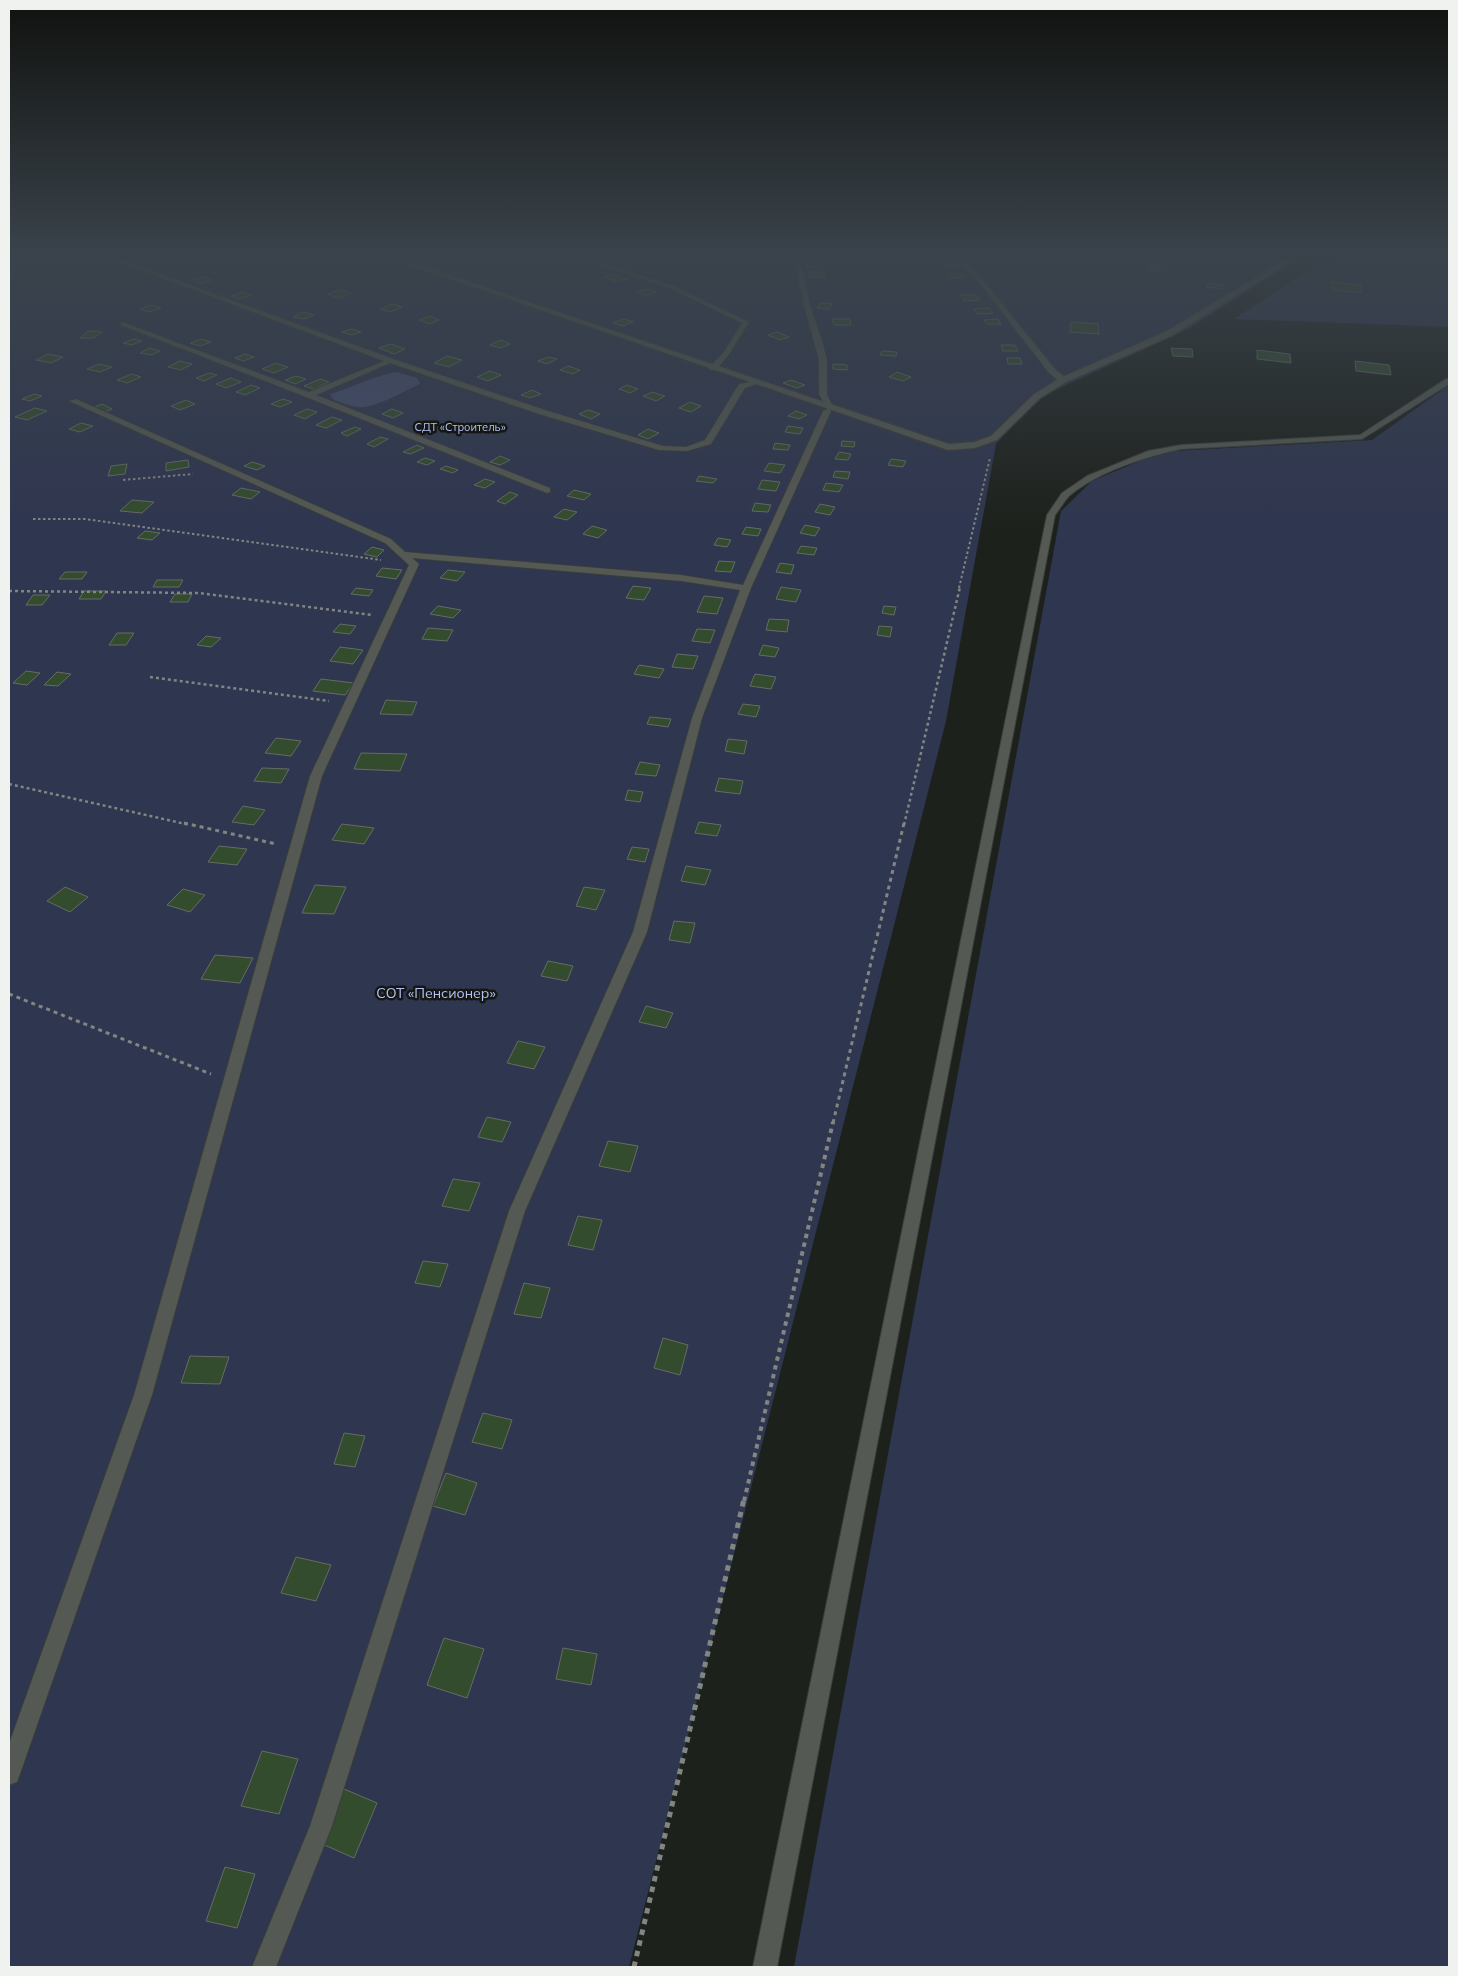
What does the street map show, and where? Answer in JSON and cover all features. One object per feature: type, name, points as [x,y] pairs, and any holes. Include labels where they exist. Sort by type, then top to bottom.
[{"type":"street","points":[[641,343],[828,409],[948,447],[975,445],[994,438],[1037,396],[1063,380],[1147,343]]},
{"type":"lane","points":[[174,343],[547,490]]},
{"type":"lane","points":[[342,343],[542,412],[662,448],[687,449],[708,442],[742,386],[756,383]]},
{"type":"lane","points":[[713,368],[733,343]]},
{"type":"lane","points":[[264,1967],[321,1826],[517,1211],[640,932],[697,718],[746,588],[828,409],[823,394],[823,360],[819,343]]},
{"type":"lane","points":[[1030,343],[1052,371],[1063,380]]},
{"type":"lane","points":[[309,395],[390,361]]},
{"type":"lane","points":[[765,1967],[1051,515],[1065,495],[1090,478],[1151,453],[1181,447],[1362,437],[1449,381]]},
{"type":"lane","points":[[9,1774],[142,1395],[316,776],[414,564],[388,541],[73,401]]},
{"type":"lane","points":[[402,554],[681,578],[746,588]]},
{"type":"path","points":[[634,1967],[994,438]]},
{"type":"path","points":[[123,480],[229,470]]},
{"type":"path","points":[[33,519],[85,519],[414,564]]},
{"type":"path","points":[[9,591],[200,593],[390,617]]},
{"type":"path","points":[[150,677],[350,703]]},
{"type":"path","points":[[9,784],[296,849]]},
{"type":"path","points":[[9,994],[230,1082]]},
{"type":"green space","name":"СОТ «Пенсионер»","points":[[9,343],[1157,343],[1038,398],[996,444],[946,721],[629,1967],[9,1967]]},
{"type":"green space","points":[[1449,385],[1449,1967],[794,1967],[1061,511],[1092,481],[1142,460],[1175,451],[1372,440]]},
{"type":"shaded area","points":[[397,372],[417,378],[420,384],[381,402],[364,407],[357,407],[334,400],[330,394],[371,379]]},
{"type":"building","points":[[191,343],[208,343],[200,346]]},
{"type":"building","points":[[494,343],[510,344],[500,348],[490,345]]},
{"type":"building","points":[[391,344],[405,349],[394,354],[379,348]]},
{"type":"building","points":[[1001,345],[1015,345],[1018,351],[1003,351]]},
{"type":"building","points":[[149,348],[160,351],[151,355],[140,353]]},
{"type":"building","points":[[1171,348],[1192,349],[1193,357],[1173,356]]},
{"type":"building","points":[[1257,350],[1290,354],[1291,363],[1257,359]]},
{"type":"building","points":[[882,351],[897,352],[896,356],[880,355]]},
{"type":"building","points":[[48,354],[63,357],[51,363],[36,360]]},
{"type":"building","points":[[245,354],[254,357],[244,361],[235,358]]},
{"type":"building","points":[[447,356],[462,360],[449,367],[434,363]]},
{"type":"building","points":[[549,357],[557,359],[547,364],[538,361]]},
{"type":"building","points":[[1007,358],[1020,358],[1022,364],[1008,364]]},
{"type":"building","points":[[180,361],[192,364],[181,370],[168,367]]},
{"type":"building","points":[[1355,361],[1389,365],[1391,375],[1356,371]]},
{"type":"building","points":[[276,363],[288,367],[274,373],[262,369]]},
{"type":"building","points":[[99,364],[112,367],[100,372],[87,369]]},
{"type":"building","points":[[833,364],[847,365],[847,370],[833,369]]},
{"type":"building","points":[[568,366],[580,370],[573,374],[560,370]]},
{"type":"building","points":[[490,371],[501,375],[488,381],[477,377]]},
{"type":"building","points":[[897,372],[911,377],[903,381],[889,377]]},
{"type":"building","points":[[209,373],[217,375],[204,381],[196,378]]},
{"type":"building","points":[[132,374],[141,377],[127,383],[117,380]]},
{"type":"building","points":[[296,376],[306,379],[295,384],[285,380]]},
{"type":"building","points":[[231,378],[241,382],[226,388],[216,384]]},
{"type":"building","points":[[320,379],[329,382],[314,389],[304,386]]},
{"type":"building","points":[[791,380],[805,385],[797,388],[783,383]]},
{"type":"building","points":[[251,385],[260,388],[245,395],[236,392]]},
{"type":"building","points":[[627,385],[638,389],[630,393],[619,389]]},
{"type":"building","points":[[532,390],[541,394],[530,398],[521,395]]},
{"type":"building","points":[[652,392],[665,396],[656,401],[643,396]]},
{"type":"building","points":[[34,394],[42,396],[30,401],[22,399]]},
{"type":"building","points":[[283,399],[292,402],[280,407],[271,404]]},
{"type":"building","points":[[186,400],[195,404],[180,410],[171,406]]},
{"type":"building","points":[[690,402],[701,406],[691,412],[679,408]]},
{"type":"building","points":[[102,404],[112,409],[103,413],[92,408]]},
{"type":"building","points":[[35,408],[47,411],[27,420],[15,417]]},
{"type":"building","points":[[307,409],[317,412],[305,419],[294,415]]},
{"type":"building","points":[[392,409],[403,413],[393,418],[382,414]]},
{"type":"building","points":[[588,410],[600,414],[591,419],[579,414]]},
{"type":"building","points":[[796,411],[807,415],[799,419],[788,416]]},
{"type":"building","points":[[332,417],[342,420],[326,428],[316,425]]},
{"type":"building","points":[[81,423],[93,426],[80,432],[69,429]]},
{"type":"building","points":[[788,426],[803,428],[800,434],[785,432]]},
{"type":"building","points":[[355,427],[361,429],[347,436],[341,433]]},
{"type":"building","points":[[648,429],[659,433],[648,439],[638,435]]},
{"type":"building","points":[[380,437],[388,439],[374,447],[367,444]]},
{"type":"building","points":[[842,441],[855,442],[854,447],[841,446]]},
{"type":"building","points":[[775,443],[790,445],[788,450],[773,449]]},
{"type":"building","points":[[417,445],[424,448],[410,454],[403,452]]},
{"type":"building","points":[[839,452],[851,454],[848,460],[835,459]]},
{"type":"building","points":[[500,456],[510,460],[500,465],[490,462]]},
{"type":"building","points":[[425,458],[435,461],[427,465],[417,462]]},
{"type":"building","points":[[891,459],[906,461],[903,467],[888,465]]},
{"type":"building","points":[[188,460],[189,467],[166,471],[166,463]]},
{"type":"building","points":[[252,462],[265,466],[257,470],[244,466]]},
{"type":"building","points":[[769,463],[785,465],[780,473],[764,471]]},
{"type":"building","points":[[127,464],[125,474],[108,476],[111,466]]},
{"type":"building","points":[[446,466],[458,470],[453,473],[440,469]]},
{"type":"building","points":[[835,471],[850,472],[848,479],[833,477]]},
{"type":"building","points":[[699,476],[717,479],[713,483],[696,481]]},
{"type":"building","points":[[485,479],[495,482],[485,488],[474,485]]},
{"type":"building","points":[[762,480],[780,482],[776,491],[758,489]]},
{"type":"building","points":[[826,483],[843,485],[839,492],[823,490]]},
{"type":"building","points":[[241,488],[260,492],[251,499],[232,495]]},
{"type":"building","points":[[574,490],[591,494],[584,500],[567,496]]},
{"type":"building","points":[[510,492],[518,495],[505,504],[497,501]]},
{"type":"building","points":[[132,500],[154,502],[142,513],[120,511]]},
{"type":"building","points":[[755,503],[771,505],[768,512],[752,511]]},
{"type":"building","points":[[820,504],[835,507],[830,515],[815,512]]},
{"type":"building","points":[[564,509],[577,512],[567,520],[554,517]]},
{"type":"building","points":[[805,525],[820,528],[815,536],[800,533]]},
{"type":"building","points":[[592,526],[607,530],[598,538],[583,534]]},
{"type":"building","points":[[746,527],[761,529],[758,536],[742,534]]},
{"type":"building","points":[[145,531],[160,533],[152,540],[137,538]]},
{"type":"building","points":[[718,538],[731,540],[727,547],[714,545]]},
{"type":"building","points":[[801,546],[817,548],[814,555],[797,553]]},
{"type":"building","points":[[372,547],[384,550],[377,557],[364,554]]},
{"type":"building","points":[[719,561],[735,562],[731,572],[715,571]]},
{"type":"building","points":[[780,563],[794,565],[791,574],[776,572]]},
{"type":"building","points":[[382,568],[402,570],[396,579],[376,576]]},
{"type":"building","points":[[448,570],[465,572],[457,581],[440,578]]},
{"type":"building","points":[[65,572],[87,572],[82,579],[59,579]]},
{"type":"building","points":[[157,580],[183,580],[179,587],[153,587]]},
{"type":"building","points":[[633,586],[651,588],[644,600],[626,598]]},
{"type":"building","points":[[781,587],[801,590],[796,602],[776,599]]},
{"type":"building","points":[[356,588],[373,590],[369,596],[351,594]]},
{"type":"building","points":[[84,591],[106,591],[101,599],[79,599]]},
{"type":"building","points":[[175,594],[192,594],[188,602],[170,602]]},
{"type":"building","points":[[33,595],[50,595],[42,605],[26,605]]},
{"type":"building","points":[[704,596],[723,598],[717,614],[697,612]]},
{"type":"building","points":[[438,606],[461,610],[453,618],[430,614]]},
{"type":"building","points":[[884,606],[896,607],[894,615],[882,613]]},
{"type":"building","points":[[769,619],[789,620],[787,632],[766,630]]},
{"type":"building","points":[[340,624],[356,626],[350,634],[333,632]]},
{"type":"building","points":[[879,626],[892,627],[890,637],[877,635]]},
{"type":"building","points":[[428,628],[453,630],[447,641],[422,639]]},
{"type":"building","points":[[697,629],[715,630],[710,643],[692,641]]},
{"type":"building","points":[[117,633],[134,633],[126,645],[109,645]]},
{"type":"building","points":[[206,636],[221,638],[211,647],[197,645]]},
{"type":"building","points":[[763,645],[779,648],[775,657],[759,655]]},
{"type":"building","points":[[340,647],[363,650],[353,664],[330,661]]},
{"type":"building","points":[[677,654],[698,656],[693,669],[672,667]]},
{"type":"building","points":[[639,665],[664,669],[659,678],[634,674]]},
{"type":"building","points":[[26,671],[40,673],[27,685],[13,683]]},
{"type":"building","points":[[57,672],[71,674],[58,686],[44,685]]},
{"type":"building","points":[[755,674],[776,677],[771,689],[750,686]]},
{"type":"building","points":[[321,679],[354,683],[345,695],[313,691]]},
{"type":"building","points":[[386,700],[417,702],[412,715],[380,714]]},
{"type":"building","points":[[743,704],[760,706],[756,717],[738,714]]},
{"type":"building","points":[[650,717],[671,719],[668,727],[647,724]]},
{"type":"building","points":[[276,738],[301,741],[291,756],[265,753]]},
{"type":"building","points":[[728,739],[747,741],[744,754],[725,751]]},
{"type":"building","points":[[361,753],[407,754],[400,771],[354,769]]},
{"type":"building","points":[[640,762],[660,765],[656,776],[635,774]]},
{"type":"building","points":[[262,768],[289,769],[281,783],[254,781]]},
{"type":"building","points":[[719,778],[743,781],[740,794],[715,791]]},
{"type":"building","points":[[628,790],[643,792],[640,802],[625,800]]},
{"type":"building","points":[[243,806],[265,810],[254,825],[232,822]]},
{"type":"building","points":[[699,822],[721,825],[717,836],[695,833]]},
{"type":"building","points":[[342,824],[374,828],[364,844],[332,840]]},
{"type":"building","points":[[219,846],[247,849],[237,865],[208,862]]},
{"type":"building","points":[[632,847],[649,849],[645,862],[627,859]]},
{"type":"building","points":[[686,866],[711,870],[705,885],[681,881]]},
{"type":"building","points":[[315,885],[346,887],[334,914],[302,913]]},
{"type":"building","points":[[65,887],[88,897],[70,912],[47,901]]},
{"type":"building","points":[[584,887],[605,890],[596,910],[576,906]]},
{"type":"building","points":[[183,889],[205,895],[190,912],[167,905]]},
{"type":"building","points":[[674,921],[695,923],[690,943],[669,940]]},
{"type":"building","points":[[215,955],[253,958],[240,983],[201,979]]},
{"type":"building","points":[[548,961],[573,966],[567,981],[541,976]]},
{"type":"building","points":[[646,1006],[673,1013],[666,1028],[639,1022]]},
{"type":"building","points":[[518,1041],[545,1047],[534,1069],[507,1063]]},
{"type":"building","points":[[487,1117],[511,1122],[502,1142],[478,1137]]},
{"type":"building","points":[[608,1141],[638,1146],[630,1172],[599,1166]]},
{"type":"building","points":[[453,1179],[480,1183],[469,1211],[442,1206]]},
{"type":"building","points":[[578,1216],[602,1220],[593,1250],[568,1245]]},
{"type":"building","points":[[423,1261],[448,1264],[440,1287],[415,1283]]},
{"type":"building","points":[[524,1283],[550,1288],[541,1318],[514,1314]]},
{"type":"building","points":[[663,1338],[688,1345],[680,1375],[654,1368]]},
{"type":"building","points":[[190,1356],[229,1357],[220,1384],[181,1383]]},
{"type":"building","points":[[483,1413],[512,1420],[502,1449],[472,1442]]},
{"type":"building","points":[[344,1433],[365,1436],[355,1467],[334,1464]]},
{"type":"building","points":[[446,1473],[477,1483],[465,1515],[433,1506]]},
{"type":"building","points":[[296,1557],[331,1565],[316,1601],[281,1593]]},
{"type":"building","points":[[444,1638],[484,1649],[467,1698],[427,1685]]},
{"type":"building","points":[[563,1648],[597,1654],[591,1685],[556,1679]]},
{"type":"building","points":[[262,1751],[298,1759],[279,1814],[241,1806]]},
{"type":"building","points":[[344,1789],[377,1803],[354,1858],[320,1843]]},
{"type":"building","points":[[225,1867],[255,1874],[237,1928],[206,1921]]},
{"type":"park label","name":"СДТ «Строитель»","points":[[460,427]]}]
